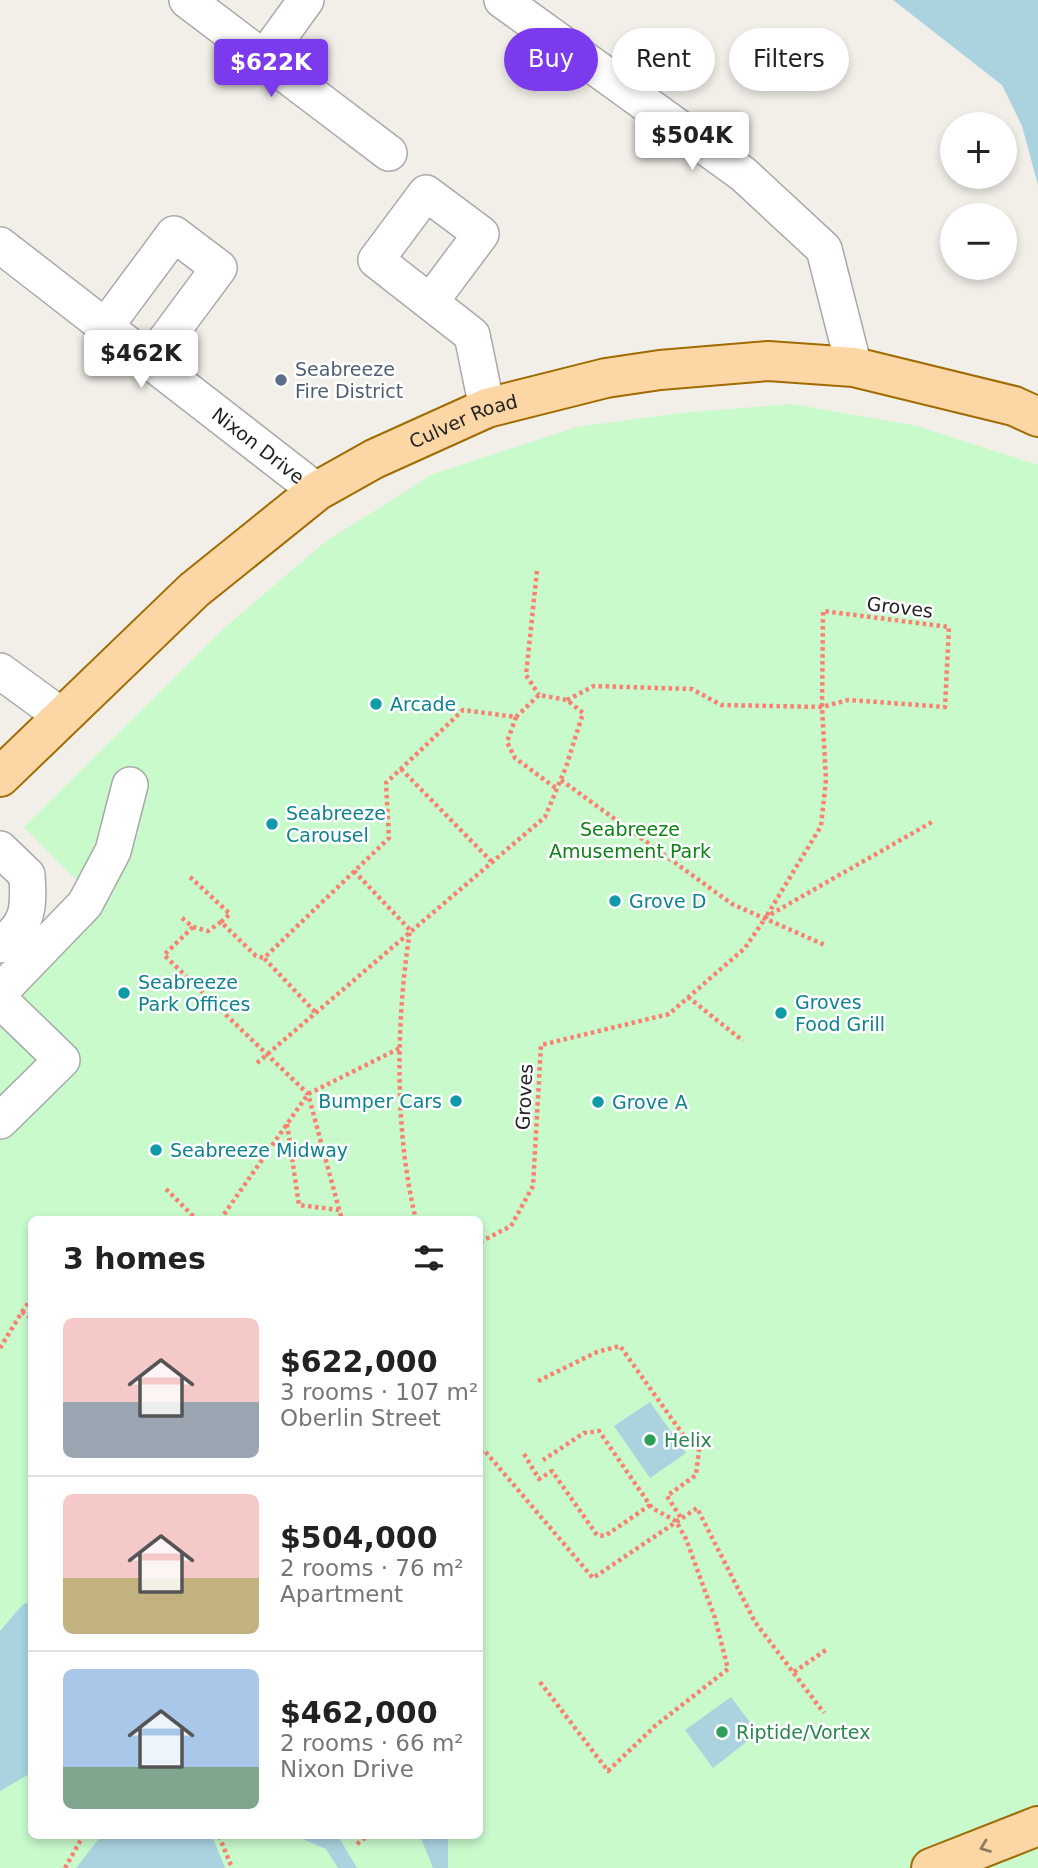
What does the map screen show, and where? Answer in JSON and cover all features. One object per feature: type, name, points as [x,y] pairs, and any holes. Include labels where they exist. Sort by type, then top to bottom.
[{"type":"main road","name":"Culver Road","points":[[0,777],[194,590],[317,491],[374,459],[487,408],[606,378],[660,370],[768,361],[854,367],[1014,406],[1038,417]]},
{"type":"main road","points":[[931,1868],[1038,1826]]},
{"type":"street","points":[[187,0],[389,153]]},
{"type":"street","points":[[264,58],[306,0]]},
{"type":"street","points":[[502,0],[743,174],[824,248],[854,367]]},
{"type":"street","points":[[105,327],[174,234],[219,268],[150,361]]},
{"type":"street","name":"Nixon Drive","points":[[0,245],[317,491]]},
{"type":"street","points":[[431,301],[472,335],[487,408]]},
{"type":"street","points":[[0,671],[62,717]]},
{"type":"street","points":[[0,992],[85,904],[113,850],[130,785]]},
{"type":"street","points":[[0,849],[27,875],[29,909],[12,937],[0,946]]},
{"type":"street","points":[[0,1000],[62,1060],[0,1121]]},
{"type":"path","points":[[257,1063],[545,817],[561,780],[583,713],[567,700],[539,695],[526,675],[537,571]]},
{"type":"path","name":"Groves","points":[[483,1240],[511,1226],[533,1186],[541,1045],[669,1014],[745,948],[821,826],[826,780],[822,707],[823,611],[949,627],[945,707],[848,700],[822,707],[721,705],[691,689],[594,686],[567,700]]},
{"type":"path","points":[[539,695],[516,717],[507,742],[516,758],[557,789]]},
{"type":"path","points":[[264,958],[389,838],[386,783],[463,710],[516,717]]},
{"type":"path","points":[[401,769],[491,861]]},
{"type":"path","points":[[561,780],[732,904],[827,946]]},
{"type":"path","name":"Groves","points":[[766,917],[932,822]]},
{"type":"path","points":[[354,871],[410,930]]},
{"type":"path","points":[[183,918],[192,927],[208,931],[229,914],[190,877]]},
{"type":"path","points":[[221,922],[256,956],[264,958],[315,1012]]},
{"type":"path","points":[[192,927],[164,955],[308,1094],[341,1216]]},
{"type":"path","points":[[410,930],[404,969],[400,1048],[405,1176],[415,1216]]},
{"type":"path","points":[[688,997],[743,1041]]},
{"type":"path","points":[[223,1216],[308,1094],[400,1048]]},
{"type":"path","points":[[287,1124],[299,1205],[339,1210]]},
{"type":"path","points":[[166,1189],[193,1216]]},
{"type":"path","points":[[0,1348],[28,1304]]},
{"type":"path","points":[[22,1312],[28,1316]]},
{"type":"path","points":[[538,1381],[597,1352],[620,1346],[690,1443],[697,1437],[700,1441],[695,1475],[667,1496],[679,1520],[715,1618],[728,1669],[655,1726],[608,1770],[540,1682]]},
{"type":"path","points":[[543,1460],[583,1433],[599,1431],[650,1505],[679,1520]]},
{"type":"path","points":[[483,1450],[593,1578],[697,1508],[755,1622],[824,1713]]},
{"type":"path","points":[[524,1454],[539,1479],[552,1471],[586,1524],[597,1535],[605,1536],[650,1505]]},
{"type":"path","points":[[794,1672],[826,1650]]},
{"type":"path","points":[[65,1868],[81,1839]]},
{"type":"path","points":[[220,1839],[232,1868]]},
{"type":"path","points":[[356,1844],[363,1839]]},
{"type":"green space","name":"Seabreeze Amusement Park","points":[[792,404],[917,426],[1038,465],[1038,1868],[0,1868],[0,1007],[100,904],[24,827],[222,630],[325,542],[433,474],[577,427],[680,413]]},
{"type":"water","points":[[893,0],[1038,0],[1038,185],[1017,112],[1002,85]]},
{"type":"water","name":"Helix","points":[[650,1402],[686,1453],[650,1478],[614,1426]]},
{"type":"water","points":[[28,1644],[28,1775],[0,1791],[0,1673]]},
{"type":"water","name":"Riptide/Vortex","points":[[731,1697],[758,1733],[713,1768],[685,1730]]},
{"type":"water","points":[[99,1839],[213,1839],[225,1868],[76,1868]]},
{"type":"water","points":[[302,1839],[340,1839],[357,1868],[338,1868],[326,1849]]},
{"type":"water","points":[[421,1839],[448,1839],[448,1868],[433,1868]]},
{"type":"waterway","points":[[0,1656],[28,1623]]},
{"type":"place","name":"Seabreeze Fire District","points":[[281,380]]},
{"type":"place","name":"Arcade","points":[[376,704]]},
{"type":"place","name":"Seabreeze Carousel","points":[[272,824]]},
{"type":"place","name":"Grove D","points":[[615,901]]},
{"type":"place","name":"Seabreeze Park Offices","points":[[124,993]]},
{"type":"place","name":"Groves Food Grill","points":[[781,1013]]},
{"type":"place","name":"Bumper Cars","points":[[456,1101]]},
{"type":"place","name":"Grove A","points":[[598,1102]]},
{"type":"place","name":"Seabreeze Midway","points":[[156,1150]]},
{"type":"place","name":"Helix","points":[[650,1440]]},
{"type":"place","name":"Riptide/Vortex","points":[[722,1732]]}]
